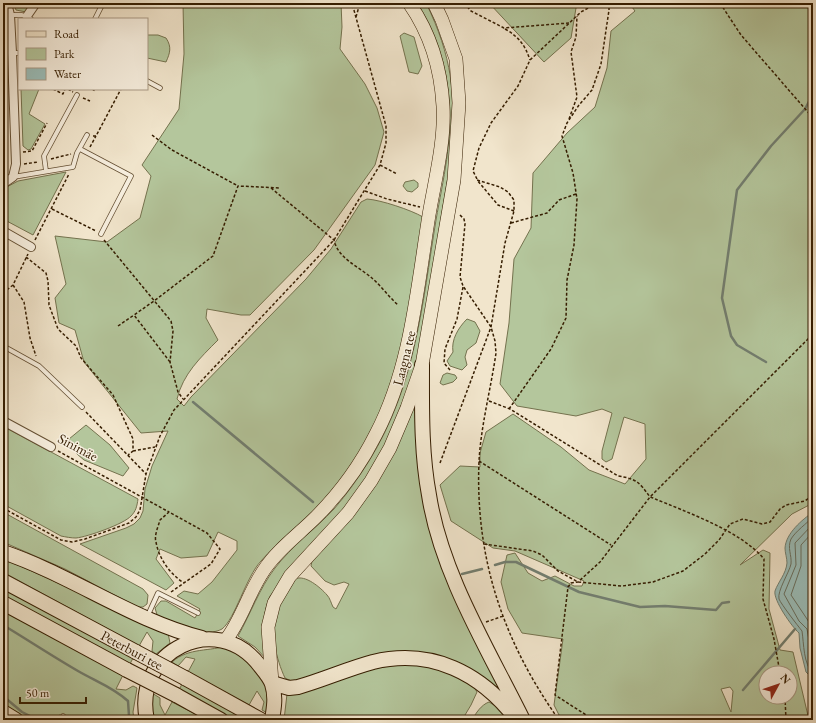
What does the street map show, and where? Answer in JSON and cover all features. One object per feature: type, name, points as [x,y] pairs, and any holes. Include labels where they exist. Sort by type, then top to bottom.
[{"type":"highway","points":[[422,365],[423,458],[429,496],[439,538],[454,581],[523,720]]},
{"type":"highway","points":[[5,552],[69,579],[146,618],[178,632],[207,639],[225,641],[240,648],[254,658],[272,683],[275,702],[272,720]]},
{"type":"highway","name":"Peterburi tee","points":[[3,581],[261,720]]},
{"type":"highway","name":"Peterburi tee","points":[[3,603],[221,720]]},
{"type":"highway","points":[[147,720],[144,707],[146,686],[156,667],[170,652],[191,642],[207,639]]},
{"type":"highway","points":[[272,683],[284,687],[298,687],[372,663],[393,658],[414,658],[461,670],[487,687],[517,720]]},
{"type":"highway","points":[[3,712],[16,720]]},
{"type":"main road","name":"Laagna tee","points":[[225,641],[234,630],[249,595],[264,569],[316,518],[353,474],[386,415],[402,366],[410,332],[442,140],[443,107],[440,74],[431,46],[422,25],[409,3]]},
{"type":"main road","name":"Laagna tee","points":[[272,683],[268,627],[274,603],[290,576],[348,513],[371,481],[390,448],[407,408],[422,365],[454,180],[459,103],[456,59],[442,20],[434,3]]},
{"type":"street","points":[[3,184],[14,177],[16,164],[16,53],[7,3]]},
{"type":"street","points":[[29,18],[36,3]]},
{"type":"street","points":[[3,231],[31,247]]},
{"type":"street","name":"Sinimäe","points":[[3,421],[51,448]]},
{"type":"lane","points":[[96,18],[103,3]]},
{"type":"lane","points":[[10,15],[29,18]]},
{"type":"lane","points":[[148,82],[160,88]]},
{"type":"lane","points":[[46,171],[44,156],[77,95]]},
{"type":"lane","points":[[14,177],[73,167],[87,135]]},
{"type":"lane","points":[[80,149],[131,176],[101,236]]},
{"type":"lane","points":[[3,346],[39,366],[82,407]]},
{"type":"lane","points":[[146,618],[158,593],[198,613]]},
{"type":"path","points":[[3,508],[61,540],[72,542],[85,539],[129,523],[136,517],[140,510],[141,496],[146,474],[168,419],[183,399],[334,240],[380,164],[386,143],[386,126],[352,3]]},
{"type":"path","points":[[356,17],[360,3]]},
{"type":"path","points":[[464,3],[471,11],[516,36],[525,47],[530,60]]},
{"type":"path","points":[[514,212],[498,205],[477,180],[473,171],[479,148],[491,123],[518,86],[530,60],[577,16],[597,3]]},
{"type":"path","points":[[567,123],[592,90],[601,64],[609,3]]},
{"type":"path","points":[[720,3],[741,34],[813,118]]},
{"type":"path","points":[[509,409],[551,349],[566,318],[567,280],[574,245],[576,194],[562,136],[577,97],[571,52],[576,37],[577,16]]},
{"type":"path","points":[[504,28],[569,23]]},
{"type":"path","points":[[55,90],[63,94],[65,90]]},
{"type":"path","points":[[87,152],[119,90]]},
{"type":"path","points":[[21,152],[32,151],[47,123]]},
{"type":"path","points":[[87,135],[96,136]]},
{"type":"path","points":[[152,135],[172,150],[238,186],[280,188]]},
{"type":"path","points":[[380,164],[397,174]]},
{"type":"path","points":[[3,293],[13,285],[73,167]]},
{"type":"path","points":[[440,463],[491,327],[505,243],[514,212],[514,200],[508,192],[500,187],[477,180]]},
{"type":"path","points":[[118,326],[154,301],[213,256],[238,186]]},
{"type":"path","points":[[271,188],[334,240],[335,246],[348,261],[373,280],[398,305]]},
{"type":"path","points":[[365,191],[386,199],[426,208]]},
{"type":"path","points":[[511,223],[547,213],[559,200],[576,194]]},
{"type":"path","points":[[52,209],[101,236],[171,321],[173,331],[170,362],[178,392],[183,399]]},
{"type":"path","points":[[450,370],[444,363],[445,349],[457,319],[463,286],[460,269],[465,224],[462,217],[454,213]]},
{"type":"path","points":[[26,257],[46,273],[48,281],[49,305],[58,328],[76,346],[81,358],[113,395],[134,439],[133,451]]},
{"type":"path","points":[[13,285],[24,302],[30,338],[39,366]]},
{"type":"path","points":[[463,286],[491,327],[496,353],[480,461],[481,515],[484,544],[491,579],[503,616],[526,670],[559,720]]},
{"type":"path","points":[[134,314],[170,362]]},
{"type":"path","points":[[578,582],[600,562],[650,498],[813,334]]},
{"type":"path","points":[[488,401],[509,409],[618,476],[632,478],[640,483],[650,498],[653,498],[725,531],[757,551],[764,559],[765,570],[762,586],[763,598],[774,639],[779,665]]},
{"type":"path","points":[[82,407],[146,474]]},
{"type":"path","points":[[128,455],[133,451],[156,447]]},
{"type":"path","name":"Sinimäe","points":[[51,448],[169,512]]},
{"type":"path","points":[[480,461],[612,545]]},
{"type":"path","points":[[594,720],[555,695],[568,587],[571,583],[578,582],[622,586],[659,580],[684,571],[720,540],[730,524],[743,519],[762,524],[770,522],[780,509],[786,505],[805,501],[813,495]]},
{"type":"path","points":[[165,596],[184,583],[211,564],[220,549],[207,533],[169,512],[160,520],[155,541],[163,561],[174,576],[184,583]]},
{"type":"path","points":[[484,544],[533,550],[542,555],[558,571],[578,582]]},
{"type":"path","points":[[485,622],[503,616]]},
{"type":"path","points":[[785,705],[786,720]]},
{"type":"green space","points":[[13,3],[31,3],[26,12],[16,10]]},
{"type":"green space","points":[[183,3],[341,3],[342,27],[340,49],[365,84],[377,108],[384,132],[375,165],[314,250],[250,315],[241,315],[207,309],[206,318],[218,340],[193,367],[183,382],[177,399],[184,406],[306,279],[331,249],[361,202],[367,199],[380,201],[404,208],[423,217],[411,295],[395,369],[383,404],[368,438],[348,471],[322,503],[275,546],[261,561],[250,577],[227,624],[222,629],[209,632],[195,631],[158,618],[155,608],[161,601],[166,601],[195,618],[200,609],[177,596],[184,591],[198,594],[212,582],[237,550],[237,541],[218,532],[207,556],[181,558],[160,549],[156,559],[174,583],[166,590],[80,544],[126,528],[134,524],[140,518],[143,511],[145,489],[152,466],[168,431],[141,433],[84,362],[75,330],[59,323],[55,298],[66,284],[55,236],[107,242],[140,218],[151,176],[142,165],[179,109],[184,54]]},
{"type":"green space","points":[[417,3],[426,3],[435,22],[447,58],[452,94],[453,132],[452,153],[413,379],[393,433],[358,495],[270,596],[264,621],[268,661],[255,647],[238,636],[269,576],[289,552],[334,509],[353,485],[369,461],[385,432],[397,403],[415,344],[447,159],[450,129],[448,85],[443,60],[430,25]]},
{"type":"green space","points":[[489,3],[582,3],[576,8],[571,38],[544,62]]},
{"type":"green space","points":[[629,3],[720,3],[724,6],[725,3],[813,3],[813,503],[792,514],[740,565],[763,550],[770,553],[769,609],[780,650],[793,652],[796,665],[758,665],[758,705],[798,705],[798,673],[809,720],[568,720],[559,715],[554,705],[563,639],[522,633],[508,609],[501,582],[507,555],[515,553],[528,573],[542,581],[555,576],[574,586],[582,586],[584,581],[515,551],[493,548],[451,521],[440,485],[460,466],[480,467],[480,453],[486,432],[513,414],[561,447],[589,470],[625,484],[646,459],[645,424],[624,417],[612,459],[606,462],[602,459],[602,451],[612,413],[602,409],[576,416],[517,406],[500,384],[509,323],[514,259],[531,228],[533,173],[567,133],[595,107],[607,68],[611,31],[635,11]],"holes":[[[730,687],[733,691],[731,712],[721,689]]]},
{"type":"green space","points":[[404,33],[414,37],[422,66],[418,74],[409,72],[400,36]]},
{"type":"green space","points":[[148,35],[158,35],[166,38],[170,50],[166,62],[148,58]]},
{"type":"green space","points":[[21,90],[39,90],[29,114],[45,124],[31,149],[28,150],[23,146]]},
{"type":"green space","points":[[66,172],[33,235],[3,219],[3,189],[18,181]]},
{"type":"green space","points":[[414,180],[418,183],[418,187],[412,192],[407,191],[403,186],[405,182]]},
{"type":"green space","points":[[467,319],[475,322],[480,331],[476,343],[467,350],[465,357],[467,365],[462,370],[450,366],[447,361],[453,352],[453,343],[456,334]]},
{"type":"green space","points":[[447,373],[455,375],[457,378],[453,382],[443,385],[440,383],[443,375]]},
{"type":"green space","points":[[417,397],[423,492],[508,700],[440,657],[301,681],[291,681],[285,678],[279,662],[275,645],[274,628],[280,603],[295,579],[303,578],[312,582],[321,589],[328,596],[333,607],[336,609],[349,584],[344,582],[334,585],[325,581],[311,566],[312,561],[396,449]]},
{"type":"green space","points":[[86,425],[110,445],[129,468],[123,476],[84,460],[77,454],[69,439]]},
{"type":"green space","points":[[3,426],[138,499],[134,512],[121,523],[105,530],[74,538],[61,536],[3,504]]},
{"type":"green space","points":[[3,512],[143,589],[148,595],[147,604],[143,607],[137,607],[65,569],[3,542]]},
{"type":"green space","points":[[3,558],[168,633],[170,643],[156,654],[152,651],[153,641],[147,632],[139,646],[3,572]]},
{"type":"green space","points":[[3,588],[133,658],[130,664],[3,596]]},
{"type":"green space","points":[[3,611],[123,675],[116,689],[126,690],[133,686],[137,688],[133,712],[134,720],[67,720],[67,717],[59,715],[58,720],[26,720],[3,705]]},
{"type":"green space","points":[[229,645],[257,665],[269,691],[269,714],[262,710],[264,702],[257,691],[249,705],[188,672],[195,659],[186,657],[178,666],[172,662],[185,654]]},
{"type":"green space","points":[[406,664],[424,666],[445,671],[464,679],[472,685],[477,692],[462,720],[305,720],[306,718],[298,716],[289,720],[284,720],[287,694],[376,668]]},
{"type":"green space","points":[[182,684],[243,717],[241,720],[235,720],[179,690]]},
{"type":"green space","points":[[152,693],[160,698],[160,705],[165,715],[172,702],[207,720],[153,720]]},
{"type":"green space","points":[[489,702],[497,707],[508,720],[472,720],[481,707]]},
{"type":"water","points":[[813,512],[813,711],[811,677],[806,672],[800,648],[799,633],[780,607],[775,591],[786,567],[787,561],[785,548],[788,537],[800,523]]},
{"type":"waterway","points":[[766,362],[737,345],[731,336],[722,298],[737,190],[771,146],[805,109],[813,94]]},
{"type":"waterway","points":[[193,402],[313,502]]},
{"type":"waterway","points":[[495,565],[505,562],[516,562],[579,592],[640,607],[665,606],[716,610],[722,603],[729,602]]},
{"type":"waterway","points":[[462,574],[482,569]]},
{"type":"waterway","points":[[3,625],[84,675],[122,696],[128,701],[129,716],[118,720]]},
{"type":"waterway","points":[[743,690],[795,629]]},
{"type":"waterway","points":[[3,696],[22,712],[38,720]]}]
